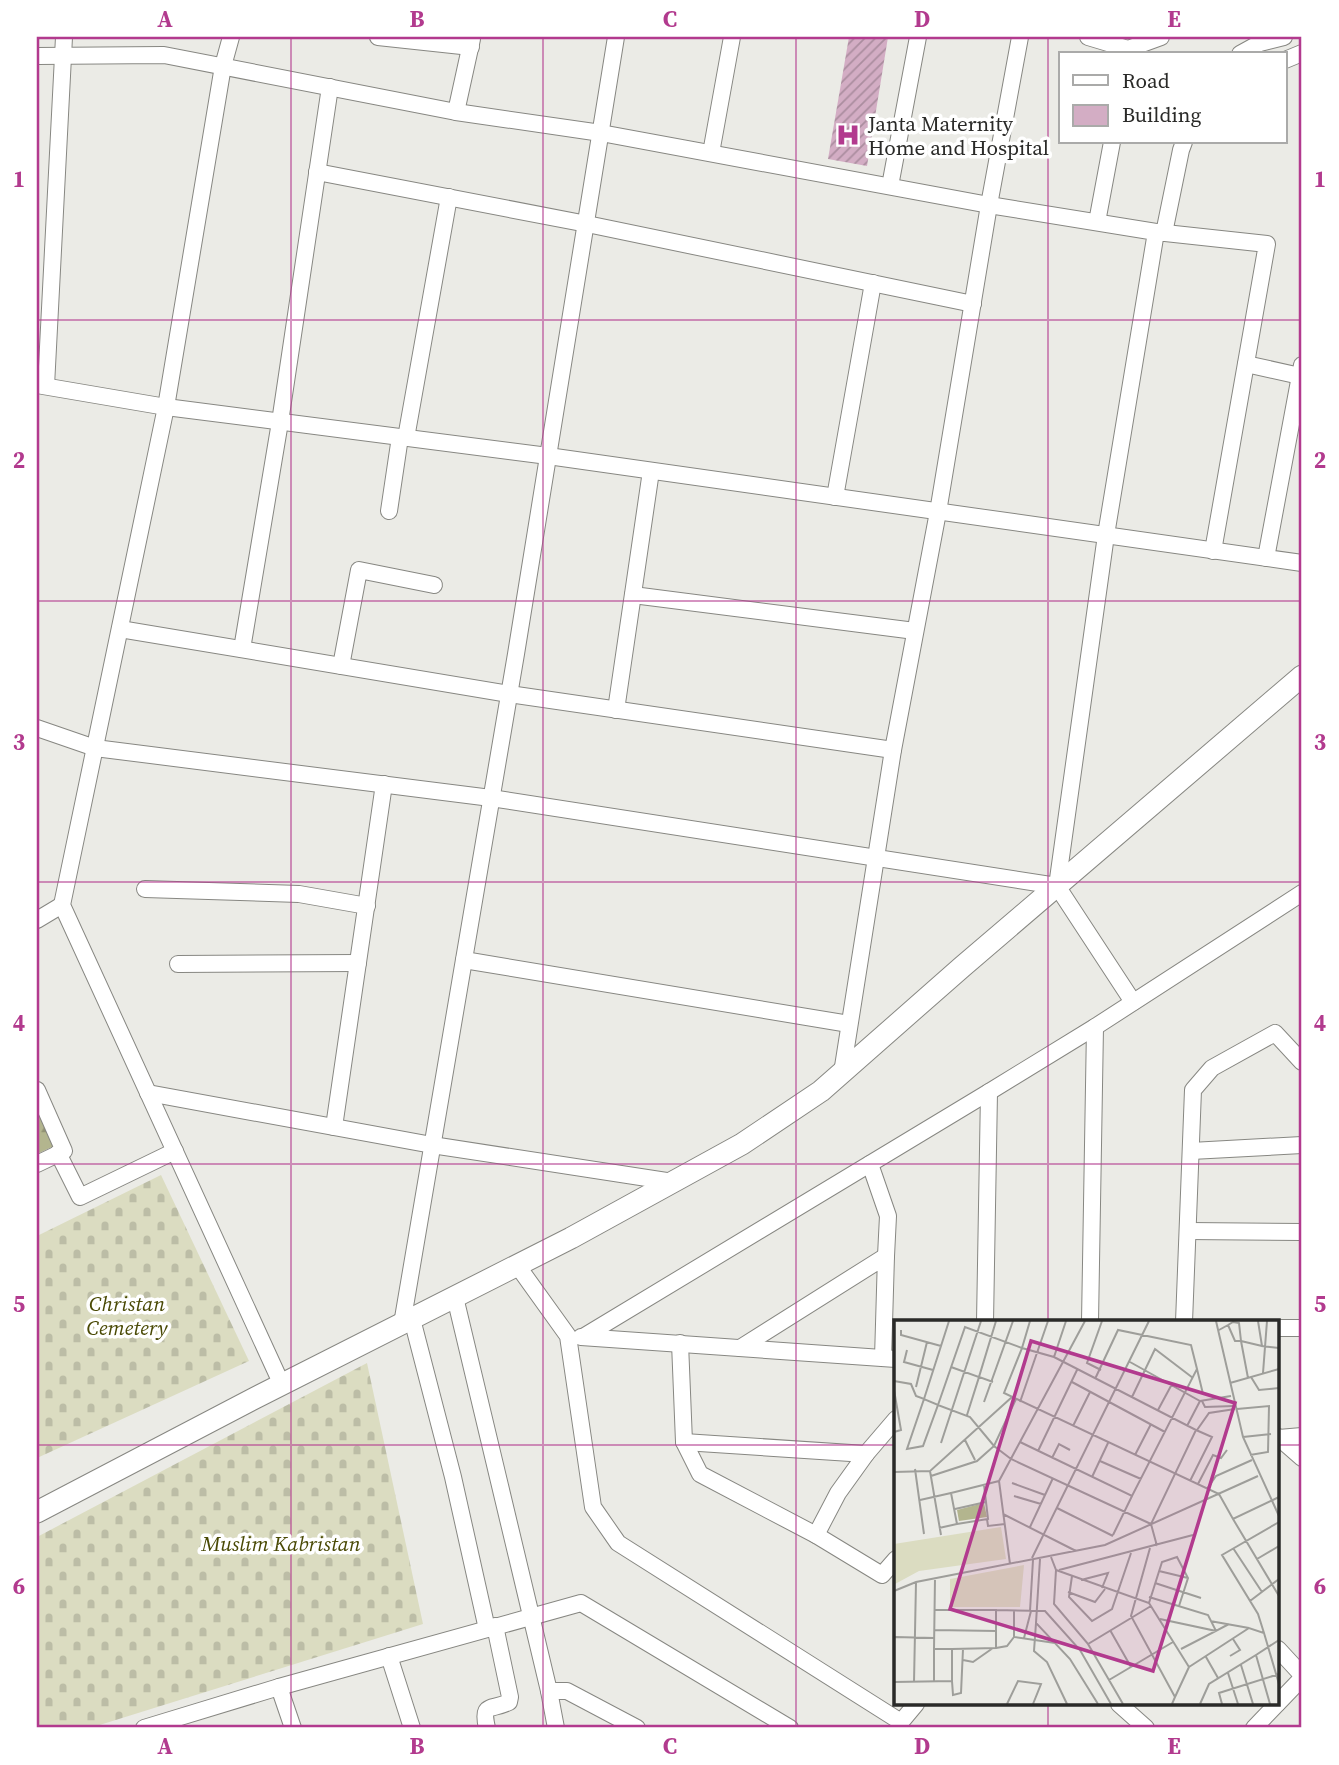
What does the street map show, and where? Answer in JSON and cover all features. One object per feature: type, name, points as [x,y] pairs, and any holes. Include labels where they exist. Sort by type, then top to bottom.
[{"type":"main road","points":[[37,1512],[571,1238],[742,1144],[821,1091],[1302,676]]},
{"type":"street","points":[[64,37],[41,385],[166,407],[548,456],[1302,563]]},
{"type":"street","points":[[164,55],[165,37]]},
{"type":"street","points":[[231,37],[223,66],[166,407],[62,905],[282,1385]]},
{"type":"street","points":[[379,37],[472,42],[456,112]]},
{"type":"street","points":[[487,1728],[485,1711],[489,1707],[509,1702],[510,1697],[453,1477],[407,1321],[432,1145],[617,37]]},
{"type":"street","points":[[711,153],[732,37]]},
{"type":"street","points":[[890,186],[918,37]]},
{"type":"street","points":[[842,1073],[893,750],[938,512],[1020,37]]},
{"type":"street","points":[[1088,37],[1136,51],[1161,37]]},
{"type":"street","points":[[1244,52],[1260,43],[1284,37]]},
{"type":"street","points":[[37,56],[164,55],[456,112],[601,133],[989,205],[1160,233],[1267,244],[1213,551]]},
{"type":"street","points":[[242,649],[280,422],[330,87]]},
{"type":"street","points":[[1097,222],[1112,144]]},
{"type":"street","points":[[1133,1002],[1057,886],[1106,536],[1160,233],[1183,144]]},
{"type":"street","points":[[317,172],[587,223],[973,304]]},
{"type":"street","points":[[389,511],[449,197]]},
{"type":"street","points":[[835,497],[873,283]]},
{"type":"street","points":[[1246,364],[1301,371],[1266,558]]},
{"type":"street","points":[[616,709],[651,471]]},
{"type":"street","points":[[341,666],[359,570],[434,585]]},
{"type":"street","points":[[633,594],[915,631]]},
{"type":"street","points":[[120,629],[509,694],[893,750]]},
{"type":"street","points":[[37,728],[95,748],[491,798],[1057,886]]},
{"type":"street","points":[[334,1127],[384,785]]},
{"type":"street","points":[[145,889],[299,894],[367,906]]},
{"type":"street","points":[[575,1336],[989,1092],[1302,893]]},
{"type":"street","points":[[37,920],[62,905]]},
{"type":"street","points":[[464,960],[849,1024]]},
{"type":"street","points":[[178,964],[358,963]]},
{"type":"street","points":[[1090,1320],[1095,1027]]},
{"type":"street","points":[[1184,1320],[1194,1090],[1212,1068],[1275,1033],[1302,1062]]},
{"type":"street","points":[[37,1090],[64,1151],[37,1164]]},
{"type":"street","points":[[985,1320],[989,1092]]},
{"type":"street","points":[[148,1093],[432,1145],[673,1182]]},
{"type":"street","points":[[1191,1151],[1302,1145]]},
{"type":"street","points":[[58,1153],[80,1197],[175,1151]]},
{"type":"street","points":[[575,1336],[889,1358],[886,1256],[888,1216],[870,1164]]},
{"type":"street","points":[[1188,1231],[1302,1232]]},
{"type":"street","points":[[740,1348],[886,1256]]},
{"type":"street","points":[[517,1265],[575,1336],[593,1507],[618,1544],[904,1725],[915,1706]]},
{"type":"street","points":[[454,1297],[556,1728]]},
{"type":"street","points":[[1280,1328],[1302,1328]]},
{"type":"street","points":[[680,1343],[684,1442],[700,1474],[816,1535],[882,1575],[894,1561]]},
{"type":"street","points":[[816,1535],[838,1493],[894,1421]]},
{"type":"street","points":[[1280,1437],[1302,1436]]},
{"type":"street","points":[[1280,1439],[1302,1458]]},
{"type":"street","points":[[684,1442],[866,1454]]},
{"type":"street","points":[[144,1728],[581,1602],[790,1728]]},
{"type":"street","points":[[1280,1651],[1302,1676],[1280,1702]]},
{"type":"street","points":[[389,1656],[412,1728]]},
{"type":"street","points":[[279,1687],[293,1728]]},
{"type":"street","points":[[549,1692],[567,1691],[637,1728]]},
{"type":"street","points":[[1121,1706],[1146,1728]]},
{"type":"street","points":[[1254,1728],[1276,1706]]},
{"type":"green space","points":[[37,1107],[56,1145],[37,1154]]},
{"type":"green space","name":"Christan Cemetery","points":[[161,1175],[249,1361],[37,1458],[37,1236]]},
{"type":"green space","name":"Muslim Kabristan","points":[[367,1363],[423,1624],[90,1728],[37,1728],[37,1537]]},
{"type":"building","points":[[849,37],[888,37],[867,166],[828,159]]},
{"type":"place","name":"Janta Maternity Home and Hospital","points":[[848,135]]}]
